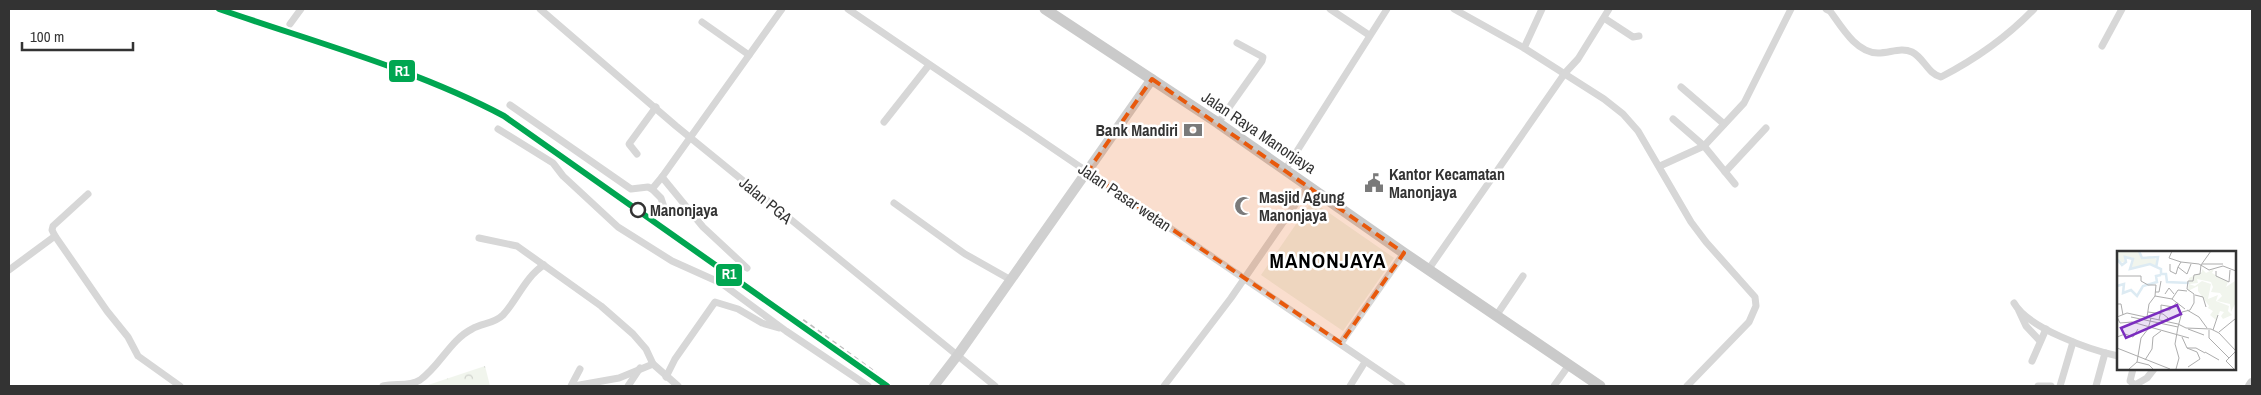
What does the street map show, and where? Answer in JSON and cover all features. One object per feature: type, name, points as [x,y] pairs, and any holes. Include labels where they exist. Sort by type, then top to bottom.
[{"type":"main road","name":"Jalan Raya Manonjaya","points":[[1045,9],[1218,123],[1404,254],[1600,386]]},
{"type":"main road","points":[[934,386],[1152,80]]},
{"type":"street","points":[[290,24],[301,9]]},
{"type":"street","points":[[652,189],[782,9]]},
{"type":"street","name":"Jalan Pasar wetan","points":[[848,9],[1402,386]]},
{"type":"street","points":[[1330,9],[1370,35]]},
{"type":"street","points":[[1286,170],[1387,9]]},
{"type":"street","points":[[1454,9],[1565,73],[1623,114],[1638,131],[1691,222],[1706,242],[1755,297],[1756,306],[1749,322],[1687,386]]},
{"type":"street","points":[[1524,48],[1542,9]]},
{"type":"street","points":[[1428,270],[1565,73],[1578,59],[1609,9]]},
{"type":"street","points":[[1660,166],[1704,146],[1744,103],[1791,9]]},
{"type":"street","points":[[1826,9],[1850,38],[1863,48],[1877,53],[1907,50],[1922,58],[1933,74],[1941,77],[1962,67],[1987,50],[2034,9]]},
{"type":"street","points":[[2102,46],[2122,9]]},
{"type":"street","name":"Jalan PGA","points":[[543,10],[690,137],[995,386]]},
{"type":"street","points":[[1604,18],[1630,35],[1638,36]]},
{"type":"street","points":[[702,22],[749,55]]},
{"type":"street","points":[[1218,123],[1263,57],[1237,42]]},
{"type":"street","points":[[884,122],[929,65]]},
{"type":"street","points":[[1681,87],[1724,124]]},
{"type":"street","points":[[510,105],[630,189],[648,187],[652,189],[661,198],[665,210]]},
{"type":"street","points":[[636,154],[629,144],[656,107]]},
{"type":"street","points":[[1673,118],[1704,146],[1735,184]]},
{"type":"street","points":[[1725,172],[1766,128]]},
{"type":"street","points":[[498,129],[553,163],[563,176],[618,227],[672,261],[721,283],[786,331],[868,386]]},
{"type":"street","points":[[662,177],[703,227],[746,268]]},
{"type":"street","points":[[1164,386],[1244,278],[1308,186]]},
{"type":"street","points":[[88,194],[53,226],[52,230],[107,311],[128,337],[138,356],[180,386]]},
{"type":"street","points":[[894,202],[966,254],[1011,280]]},
{"type":"street","points":[[9,270],[55,236]]},
{"type":"street","points":[[479,238],[517,246],[618,320],[646,348],[653,364],[678,386]]},
{"type":"street","points":[[1341,343],[1404,254]]},
{"type":"street","points":[[384,386],[408,385],[420,380],[454,342],[473,328],[483,326],[502,316],[534,274],[544,265]]},
{"type":"street","points":[[1496,316],[1523,276]]},
{"type":"street","points":[[666,376],[675,359],[715,302],[738,309],[762,322],[786,331]]},
{"type":"street","points":[[2014,302],[2026,326],[2040,341]]},
{"type":"street","points":[[2018,310],[2046,329],[2073,342],[2117,356]]},
{"type":"street","points":[[2032,361],[2046,329]]},
{"type":"street","points":[[2060,386],[2073,342]]},
{"type":"street","points":[[2096,386],[2105,353]]},
{"type":"street","points":[[1350,386],[1365,362]]},
{"type":"street","points":[[572,386],[619,378],[653,364]]},
{"type":"street","points":[[1554,386],[1569,365]]},
{"type":"street","points":[[628,386],[640,368]]},
{"type":"street","points":[[572,386],[580,369]]},
{"type":"street","points":[[2133,370],[2130,381],[2135,385],[2147,378],[2153,370]]},
{"type":"street","points":[[2038,386],[2051,386]]},
{"type":"highlighted area","points":[[1152,79],[1404,253],[1341,343],[1087,172]]},
{"type":"green space","points":[[1312,201],[1394,258],[1343,331],[1261,275]]},
{"type":"green space","points":[[485,366],[490,386],[425,386]]},
{"type":"railway","points":[[803,320],[876,373]]},
{"type":"transit line","name":"R1","points":[[219,9],[400,70],[470,99],[504,116],[887,386]]},
{"type":"place","name":"Bank Mandiri","points":[[1193,130]]},
{"type":"place","name":"Kantor Kecamatan Manonjaya","points":[[1374,183]]},
{"type":"place","name":"Masjid Agung Manonjaya","points":[[1244,206]]},
{"type":"place","name":"Manonjaya","points":[[638,210]]},
{"type":"district","name":"MANONJAYA","points":[[1328,260]]}]
